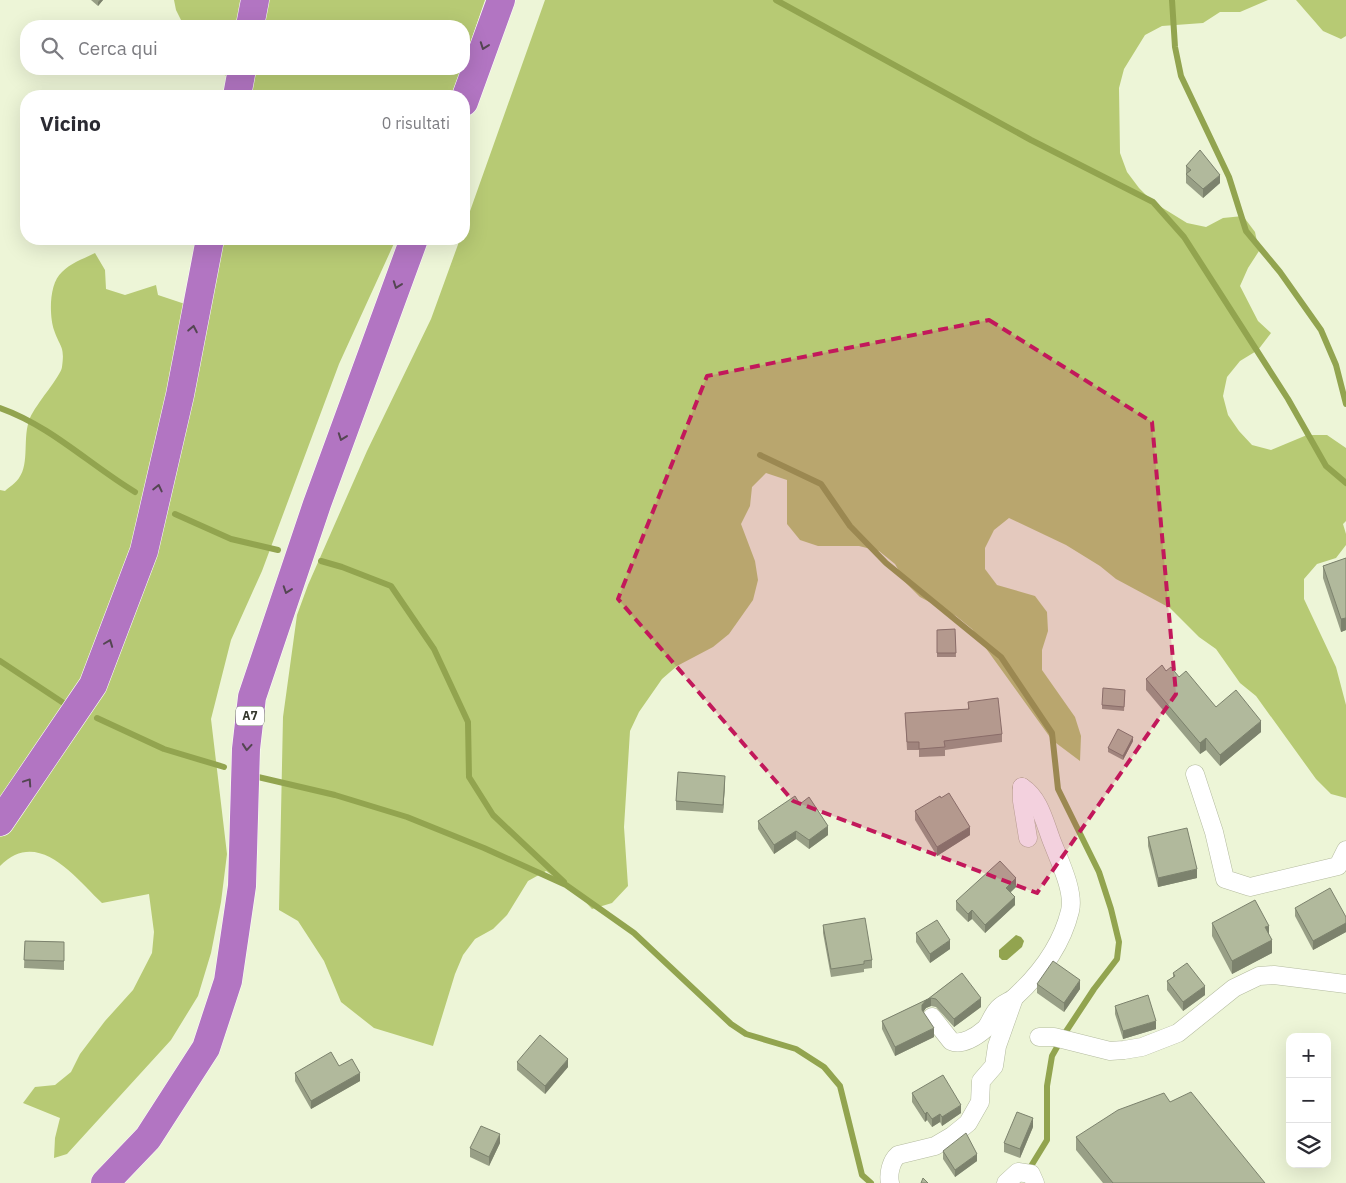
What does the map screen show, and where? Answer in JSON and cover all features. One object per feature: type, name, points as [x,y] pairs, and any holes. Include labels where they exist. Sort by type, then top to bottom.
[{"type":"highway","points":[[251,20],[255,0]]},
{"type":"highway","points":[[468,90],[501,0]]},
{"type":"highway","points":[[238,90],[241,75]]},
{"type":"highway","points":[[0,822],[93,685],[144,550],[180,395],[209,245]]},
{"type":"highway","name":"A7","points":[[105,1183],[148,1138],[206,1048],[210,1038],[228,981],[242,886],[246,749],[252,697],[317,504],[412,245]]},
{"type":"street","points":[[1195,774],[1214,832],[1225,879],[1250,887],[1301,876],[1338,866],[1346,850]]},
{"type":"street","points":[[932,1016],[951,1041],[959,1043],[972,1038],[985,1028],[996,1010],[1002,1004],[1014,998],[1047,962],[1059,940],[1072,901],[1040,808],[1030,792],[1022,787],[1022,801],[1028,838]]},
{"type":"street","points":[[1039,1037],[1054,1037],[1110,1051],[1142,1047],[1178,1033],[1234,988],[1259,976],[1274,975],[1346,984]]},
{"type":"street","points":[[890,1183],[889,1177],[894,1159],[898,1155],[935,1146],[952,1136],[968,1123],[980,1102],[980,1081],[994,1066],[997,1046],[1014,998]]},
{"type":"street","points":[[1006,1183],[1018,1172],[1031,1174],[1035,1183]]},
{"type":"highlighted area","points":[[989,320],[1152,422],[1176,694],[1037,893],[793,801],[618,599],[707,376]]},
{"type":"shaded area","points":[[174,0],[485,0],[470,44],[470,20],[181,20]]},
{"type":"shaded area","points":[[545,0],[1268,0],[1240,12],[1220,12],[1203,23],[1162,26],[1145,35],[1124,69],[1119,88],[1120,153],[1127,172],[1139,188],[1153,202],[1187,223],[1206,227],[1223,218],[1243,216],[1255,232],[1259,251],[1248,268],[1240,286],[1258,321],[1271,333],[1258,350],[1240,361],[1227,377],[1223,396],[1228,415],[1239,431],[1252,445],[1271,450],[1307,435],[1327,435],[1346,448],[1346,521],[1343,524],[1346,534],[1346,545],[1336,558],[1317,564],[1304,579],[1304,599],[1336,667],[1346,705],[1346,798],[1331,794],[1316,779],[1256,696],[1240,683],[1216,649],[1199,637],[1170,608],[1116,579],[1100,566],[1066,545],[1009,518],[994,530],[985,548],[985,569],[997,585],[1035,596],[1047,612],[1048,631],[1042,650],[1042,670],[1075,717],[1081,736],[1080,761],[1052,740],[972,629],[956,616],[920,597],[906,583],[895,564],[879,551],[859,546],[818,546],[800,540],[787,524],[787,480],[766,473],[752,487],[750,506],[741,524],[755,561],[758,580],[753,600],[729,634],[713,647],[677,666],[662,679],[639,712],[630,731],[624,827],[628,886],[612,903],[592,909],[579,895],[546,871],[528,881],[507,915],[493,929],[475,939],[463,955],[455,974],[433,1046],[374,1028],[341,1002],[324,961],[298,921],[279,910],[283,717],[297,615],[308,585],[367,451],[431,319],[458,245],[470,245],[470,211]]},
{"type":"shaded area","points":[[1296,0],[1346,0],[1346,36],[1341,39],[1323,31]]},
{"type":"shaded area","points":[[224,75],[459,75],[453,90],[245,90],[246,82]]},
{"type":"shaded area","points":[[216,245],[393,245],[339,364],[262,571],[231,640],[211,719],[227,854],[221,902],[211,953],[198,996],[171,1040],[67,1154],[54,1158],[55,1138],[60,1118],[23,1103],[35,1087],[55,1085],[71,1072],[80,1054],[105,1021],[133,990],[152,953],[154,932],[149,894],[102,903],[68,870],[55,860],[42,854],[28,852],[14,855],[0,866],[0,490],[5,491],[18,480],[24,465],[26,433],[30,418],[61,371],[62,350],[52,324],[51,300],[52,291],[62,272],[95,253],[105,270],[106,289],[125,295],[156,285],[158,295],[191,306]]},
{"type":"shaded area","points":[[1016,935],[1024,941],[1022,947],[1007,960],[1002,960],[999,957],[999,950]]},
{"type":"building","points":[[1200,150],[1220,175],[1203,189],[1186,174],[1191,170],[1186,166]]},
{"type":"building","points":[[1346,558],[1346,618],[1341,619],[1323,566]]},
{"type":"building","points":[[955,629],[956,653],[937,653],[937,630]]},
{"type":"building","points":[[1162,665],[1166,671],[1171,667],[1179,677],[1186,671],[1216,707],[1236,690],[1261,721],[1220,755],[1206,738],[1200,743],[1146,679]]},
{"type":"building","points":[[1103,688],[1125,690],[1124,707],[1102,705]]},
{"type":"building","points":[[998,698],[1002,734],[944,741],[945,747],[919,749],[919,742],[907,742],[905,713],[969,709],[968,702]]},
{"type":"building","points":[[1118,729],[1133,737],[1123,756],[1108,748]]},
{"type":"building","points":[[678,772],[725,776],[723,805],[676,801]]},
{"type":"building","points":[[949,793],[970,827],[937,847],[915,811],[940,796],[941,798]]},
{"type":"building","points":[[795,796],[800,804],[809,797],[828,826],[809,840],[796,831],[774,845],[758,821]]},
{"type":"building","points":[[1187,828],[1197,869],[1158,878],[1148,837]]},
{"type":"building","points":[[1000,861],[1016,878],[1006,888],[1015,897],[985,925],[972,910],[968,914],[956,901]]},
{"type":"building","points":[[1330,888],[1346,917],[1346,923],[1313,941],[1295,908]]},
{"type":"building","points":[[1255,900],[1269,926],[1265,927],[1272,940],[1232,961],[1212,923]]},
{"type":"building","points":[[865,918],[872,960],[864,961],[864,964],[831,969],[823,925]]},
{"type":"building","points":[[937,920],[950,940],[930,954],[916,933]]},
{"type":"building","points":[[25,941],[64,942],[64,961],[24,960]]},
{"type":"building","points":[[1053,961],[1080,980],[1064,1003],[1037,984]]},
{"type":"building","points":[[1187,963],[1205,986],[1183,1002],[1167,981],[1175,976],[1173,973]]},
{"type":"building","points":[[962,973],[981,998],[954,1019],[936,999],[926,1000],[922,1005],[922,1010],[934,1028],[895,1047],[882,1021],[928,999]]},
{"type":"building","points":[[1148,995],[1156,1021],[1123,1031],[1115,1006]]},
{"type":"building","points":[[540,1035],[568,1059],[545,1086],[517,1062]]},
{"type":"building","points":[[331,1052],[339,1066],[352,1059],[360,1073],[311,1101],[295,1073]]},
{"type":"building","points":[[943,1075],[961,1105],[942,1117],[940,1114],[932,1119],[927,1112],[925,1114],[912,1093]]},
{"type":"building","points":[[1191,1092],[1265,1183],[1113,1183],[1076,1137],[1118,1110],[1164,1093],[1170,1102]]},
{"type":"building","points":[[1017,1112],[1033,1118],[1020,1149],[1004,1143]]},
{"type":"building","points":[[481,1126],[500,1134],[489,1157],[470,1148]]},
{"type":"building","points":[[966,1133],[977,1154],[955,1170],[943,1151]]},
{"type":"building","points":[[923,1178],[928,1183],[921,1183]]},
{"type":"waterway","points":[[776,0],[1031,140],[1153,202],[1184,237],[1288,399],[1326,466],[1346,483]]},
{"type":"waterway","points":[[1172,0],[1175,47],[1181,76],[1229,177],[1246,231],[1280,272],[1321,330],[1336,365],[1346,404]]},
{"type":"waterway","points":[[0,408],[53,435],[135,492]]},
{"type":"waterway","points":[[760,455],[821,484],[850,526],[886,563],[1001,657],[1052,733],[1058,789],[1099,872],[1119,942],[1117,959],[1094,989],[1052,1056],[1047,1086],[1047,1140],[1028,1171]]},
{"type":"waterway","points":[[175,514],[231,539],[278,550]]},
{"type":"waterway","points":[[321,561],[391,586],[434,649],[468,722],[469,777],[493,815],[564,882]]},
{"type":"waterway","points":[[0,661],[68,706]]},
{"type":"waterway","points":[[97,718],[164,749],[224,767]]},
{"type":"waterway","points":[[258,777],[335,795],[407,817],[484,848],[566,885],[634,933],[731,1024],[746,1034],[796,1049],[824,1067],[840,1086],[862,1175],[871,1183]]}]
